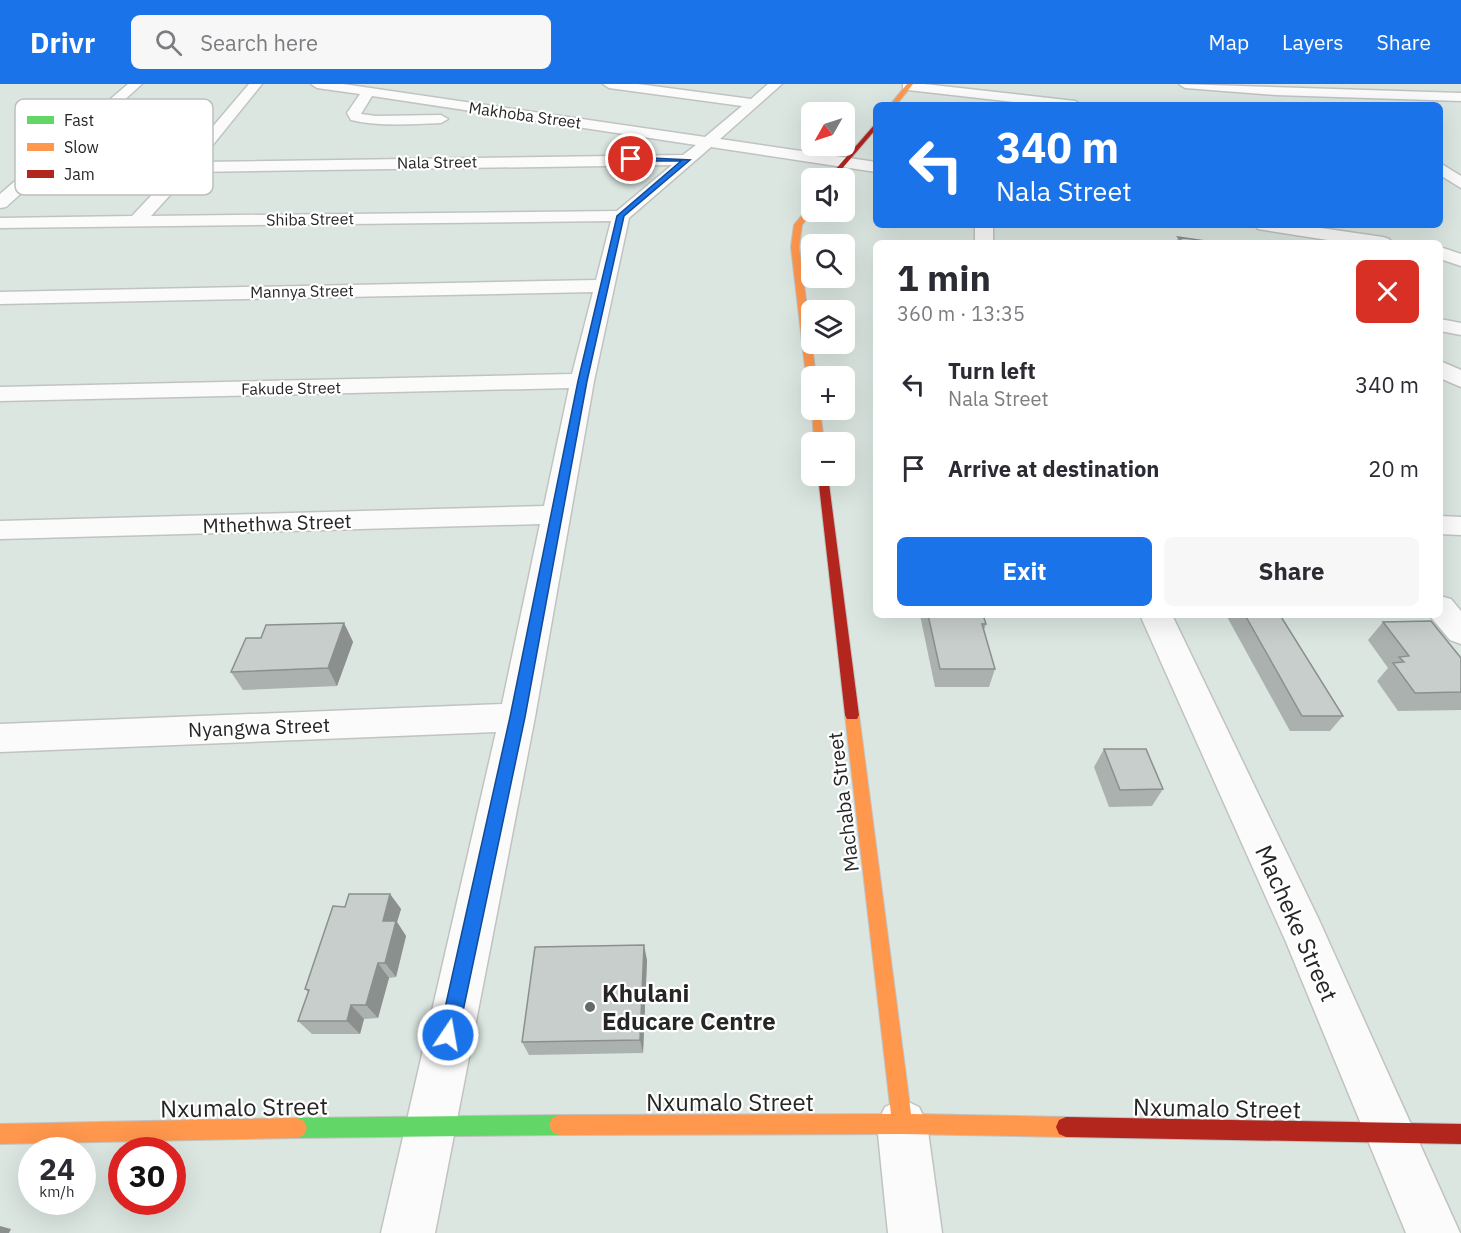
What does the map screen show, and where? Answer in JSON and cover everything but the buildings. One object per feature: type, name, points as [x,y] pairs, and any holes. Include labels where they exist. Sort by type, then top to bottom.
[{"type":"street","points":[[119,99],[136,84]]},
{"type":"street","points":[[213,136],[256,84]]},
{"type":"street","name":"Makhoba Street","points":[[317,84],[873,167]]},
{"type":"street","points":[[609,84],[752,103]]},
{"type":"street","points":[[408,1233],[517,717],[582,381],[621,216],[776,84]]},
{"type":"street","points":[[1185,84],[1275,91],[1461,97]]},
{"type":"street","points":[[895,102],[909,85],[1051,102]]},
{"type":"street","points":[[368,92],[354,113],[356,117],[376,120],[532,116]]},
{"type":"street","points":[[839,168],[873,128]]},
{"type":"street","name":"Nala Street","points":[[213,167],[687,160]]},
{"type":"street","points":[[1443,171],[1458,188]]},
{"type":"street","points":[[0,203],[15,190]]},
{"type":"street","points":[[137,221],[161,195]]},
{"type":"street","name":"Shiba Street","points":[[0,223],[621,216]]},
{"type":"street","points":[[801,221],[798,225],[795,247],[810,366]]},
{"type":"street","points":[[1284,228],[1363,240]]},
{"type":"street","points":[[1443,254],[1461,260]]},
{"type":"street","name":"Mannya Street","points":[[0,298],[603,286]]},
{"type":"street","points":[[1443,326],[1461,329]]},
{"type":"street","points":[[1443,370],[1461,380]]},
{"type":"street","name":"Fakude Street","points":[[0,394],[582,381]]},
{"type":"street","name":"Machaba Street","points":[[824,486],[902,1124]]},
{"type":"street","name":"Mthethwa Street","points":[[0,530],[555,515]]},
{"type":"street","points":[[1443,525],[1461,526]]},
{"type":"street","points":[[1443,611],[1461,632]]},
{"type":"street","name":"Macheke Street","points":[[1157,618],[1304,935],[1433,1233]]},
{"type":"street","name":"Nyangwa Street","points":[[0,738],[517,717]]},
{"type":"street","points":[[902,1124],[915,1233]]},
{"type":"street","name":"Nxumalo Street","points":[[0,1134],[429,1125],[902,1124],[1461,1134]]},
{"type":"traffic: fast","points":[[297,1128],[559,1125]]},
{"type":"traffic: slow","points":[[895,102],[910,84]]},
{"type":"traffic: slow","points":[[801,221],[798,225],[795,247],[810,366]]},
{"type":"traffic: slow","points":[[816,420],[818,432]]},
{"type":"traffic: slow","points":[[852,715],[902,1124]]},
{"type":"traffic: slow","points":[[559,1125],[902,1124],[1066,1127]]},
{"type":"traffic: slow","points":[[0,1134],[297,1128]]},
{"type":"traffic: jam","points":[[839,168],[873,129]]},
{"type":"traffic: jam","points":[[824,486],[852,715]]},
{"type":"traffic: jam","points":[[1066,1127],[1461,1134]]},
{"type":"place","name":"Khulani Educare Centre","points":[[590,1007]]},
{"type":"route","points":[[448,1035],[517,717],[582,381],[621,216],[687,160],[631,159]]}]
